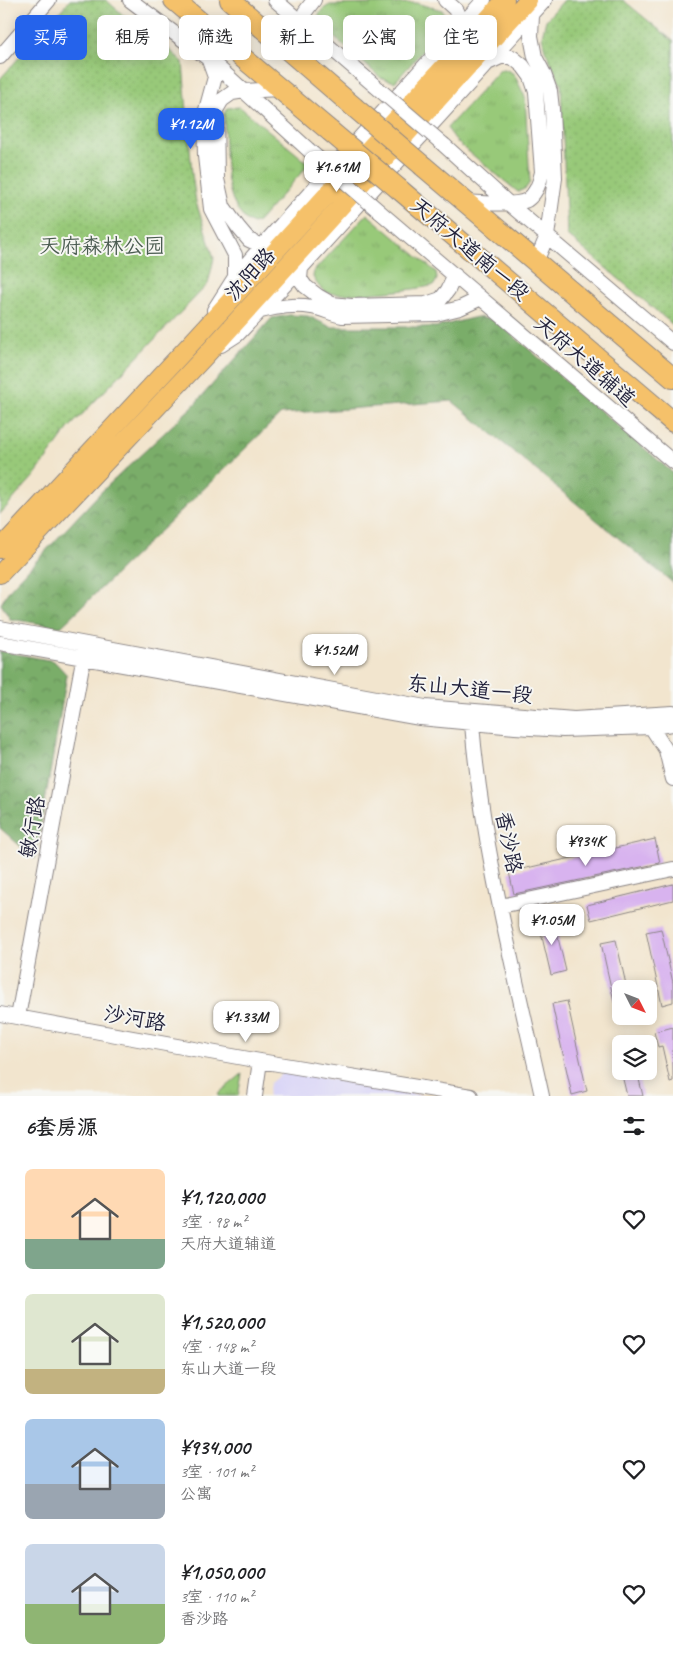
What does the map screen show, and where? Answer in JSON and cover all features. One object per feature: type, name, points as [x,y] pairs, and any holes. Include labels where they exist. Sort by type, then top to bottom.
[{"type":"highway","name":"天府大道南一段","points":[[174,0],[192,15]]},
{"type":"highway","name":"天府大道南一段","points":[[230,0],[673,378]]},
{"type":"highway","name":"天府大道南一段","points":[[245,60],[673,422]]},
{"type":"main road","name":"沈阳路","points":[[0,549],[505,0]]},
{"type":"main road","name":"沈阳路","points":[[0,574],[530,8]]},
{"type":"street","points":[[0,57],[49,0]]},
{"type":"street","points":[[130,0],[179,37]]},
{"type":"street","points":[[275,0],[292,15]]},
{"type":"street","points":[[305,15],[314,0]]},
{"type":"street","points":[[445,0],[458,11],[460,15]]},
{"type":"street","points":[[471,15],[484,0]]},
{"type":"street","points":[[206,355],[238,334],[261,311],[490,63],[530,8],[545,0]]},
{"type":"street","points":[[530,8],[531,36],[535,56],[550,91],[555,178],[547,236],[536,262]]},
{"type":"street","points":[[333,50],[444,145],[508,203],[673,343]]},
{"type":"street","points":[[466,202],[508,203],[526,200],[535,192],[540,183],[542,172],[536,92],[531,77],[523,66],[512,57],[501,57],[490,63]]},
{"type":"street","points":[[210,60],[245,91]]},
{"type":"street","points":[[210,60],[215,77],[204,117],[205,156],[211,209],[235,255],[235,277]]},
{"type":"street","points":[[197,337],[235,277],[430,60]]},
{"type":"street","points":[[262,246],[249,240],[223,206],[217,179],[216,110],[222,100],[232,94],[245,91],[279,89]]},
{"type":"street","name":"天府大道辅道","points":[[245,91],[380,212],[673,462]]},
{"type":"street","points":[[302,268],[300,278],[305,286],[332,304],[351,306],[426,304],[441,299],[448,290],[455,275]]},
{"type":"street","points":[[261,311],[285,305],[314,307],[327,313],[342,316],[436,314],[460,308],[481,298]]},
{"type":"street","name":"东山大道一段","points":[[0,628],[85,651]]},
{"type":"street","name":"东山大道一段","points":[[0,643],[85,651],[424,707],[473,718],[563,730],[652,727],[673,724]]},
{"type":"street","name":"敏行路","points":[[18,1017],[85,651]]},
{"type":"street","name":"东山大道一段","points":[[473,718],[574,719],[673,713]]},
{"type":"street","name":"香沙路","points":[[473,718],[476,775],[501,906],[542,1096]]},
{"type":"street","points":[[652,727],[666,750],[673,779]]},
{"type":"street","points":[[501,906],[673,869]]},
{"type":"street","name":"沙河路","points":[[0,1014],[470,1096]]},
{"type":"street","points":[[254,1096],[260,1060]]},
{"type":"shaded area","points":[[285,1071],[426,1096],[268,1096],[270,1083]]},
{"type":"green space","name":"天府森林公园","points":[[70,0],[106,0],[123,15],[97,15],[97,60],[169,60],[169,49],[183,62],[196,202],[214,258],[208,284],[68,429],[34,476],[0,514],[0,79],[17,60],[87,60],[87,15],[57,15]]},
{"type":"green space","points":[[564,0],[623,0],[673,41],[673,325],[567,235],[561,84],[545,50],[542,36],[546,20]]},
{"type":"green space","points":[[416,3],[442,10],[445,15],[425,15],[425,48],[415,59],[415,15],[343,15],[343,45],[333,36],[333,15],[319,15],[330,5]]},
{"type":"green space","points":[[360,60],[414,60],[395,82],[381,78]]},
{"type":"green space","points":[[500,70],[507,70],[514,74],[525,97],[530,182],[526,188],[518,192],[458,143],[447,128]]},
{"type":"green space","points":[[240,107],[309,164],[258,222],[253,224],[242,216],[235,205],[230,191],[225,158],[224,114],[227,108]]},
{"type":"green space","points":[[367,214],[436,272],[437,279],[434,285],[365,294],[329,293],[320,287],[313,277],[314,271]]},
{"type":"green space","points":[[290,315],[308,316],[331,327],[436,327],[477,317],[495,320],[673,473],[673,583],[452,401],[281,414],[61,627],[10,619],[1,604],[9,590],[101,492],[193,406],[272,318]]},
{"type":"green space","points":[[0,651],[54,661],[67,675],[35,859],[0,828]]},
{"type":"green space","points":[[242,1074],[238,1096],[218,1096],[219,1093]]},
{"type":"building","points":[[655,839],[660,863],[514,894],[509,872]]},
{"type":"building","points":[[673,884],[673,900],[591,920],[587,905]]},
{"type":"building","points":[[553,917],[566,971],[551,975],[538,920]]},
{"type":"building","points":[[661,929],[673,983],[673,1002],[662,1005],[646,932]]},
{"type":"building","points":[[616,940],[625,980],[612,980],[612,992],[601,943]]},
{"type":"building","points":[[567,1001],[587,1091],[572,1095],[552,1004]]},
{"type":"building","points":[[673,1027],[673,1081],[670,1082],[662,1046],[658,1047],[657,1035],[655,1035],[654,1032]]},
{"type":"building","points":[[623,1080],[639,1080],[643,1096],[627,1096]]}]
